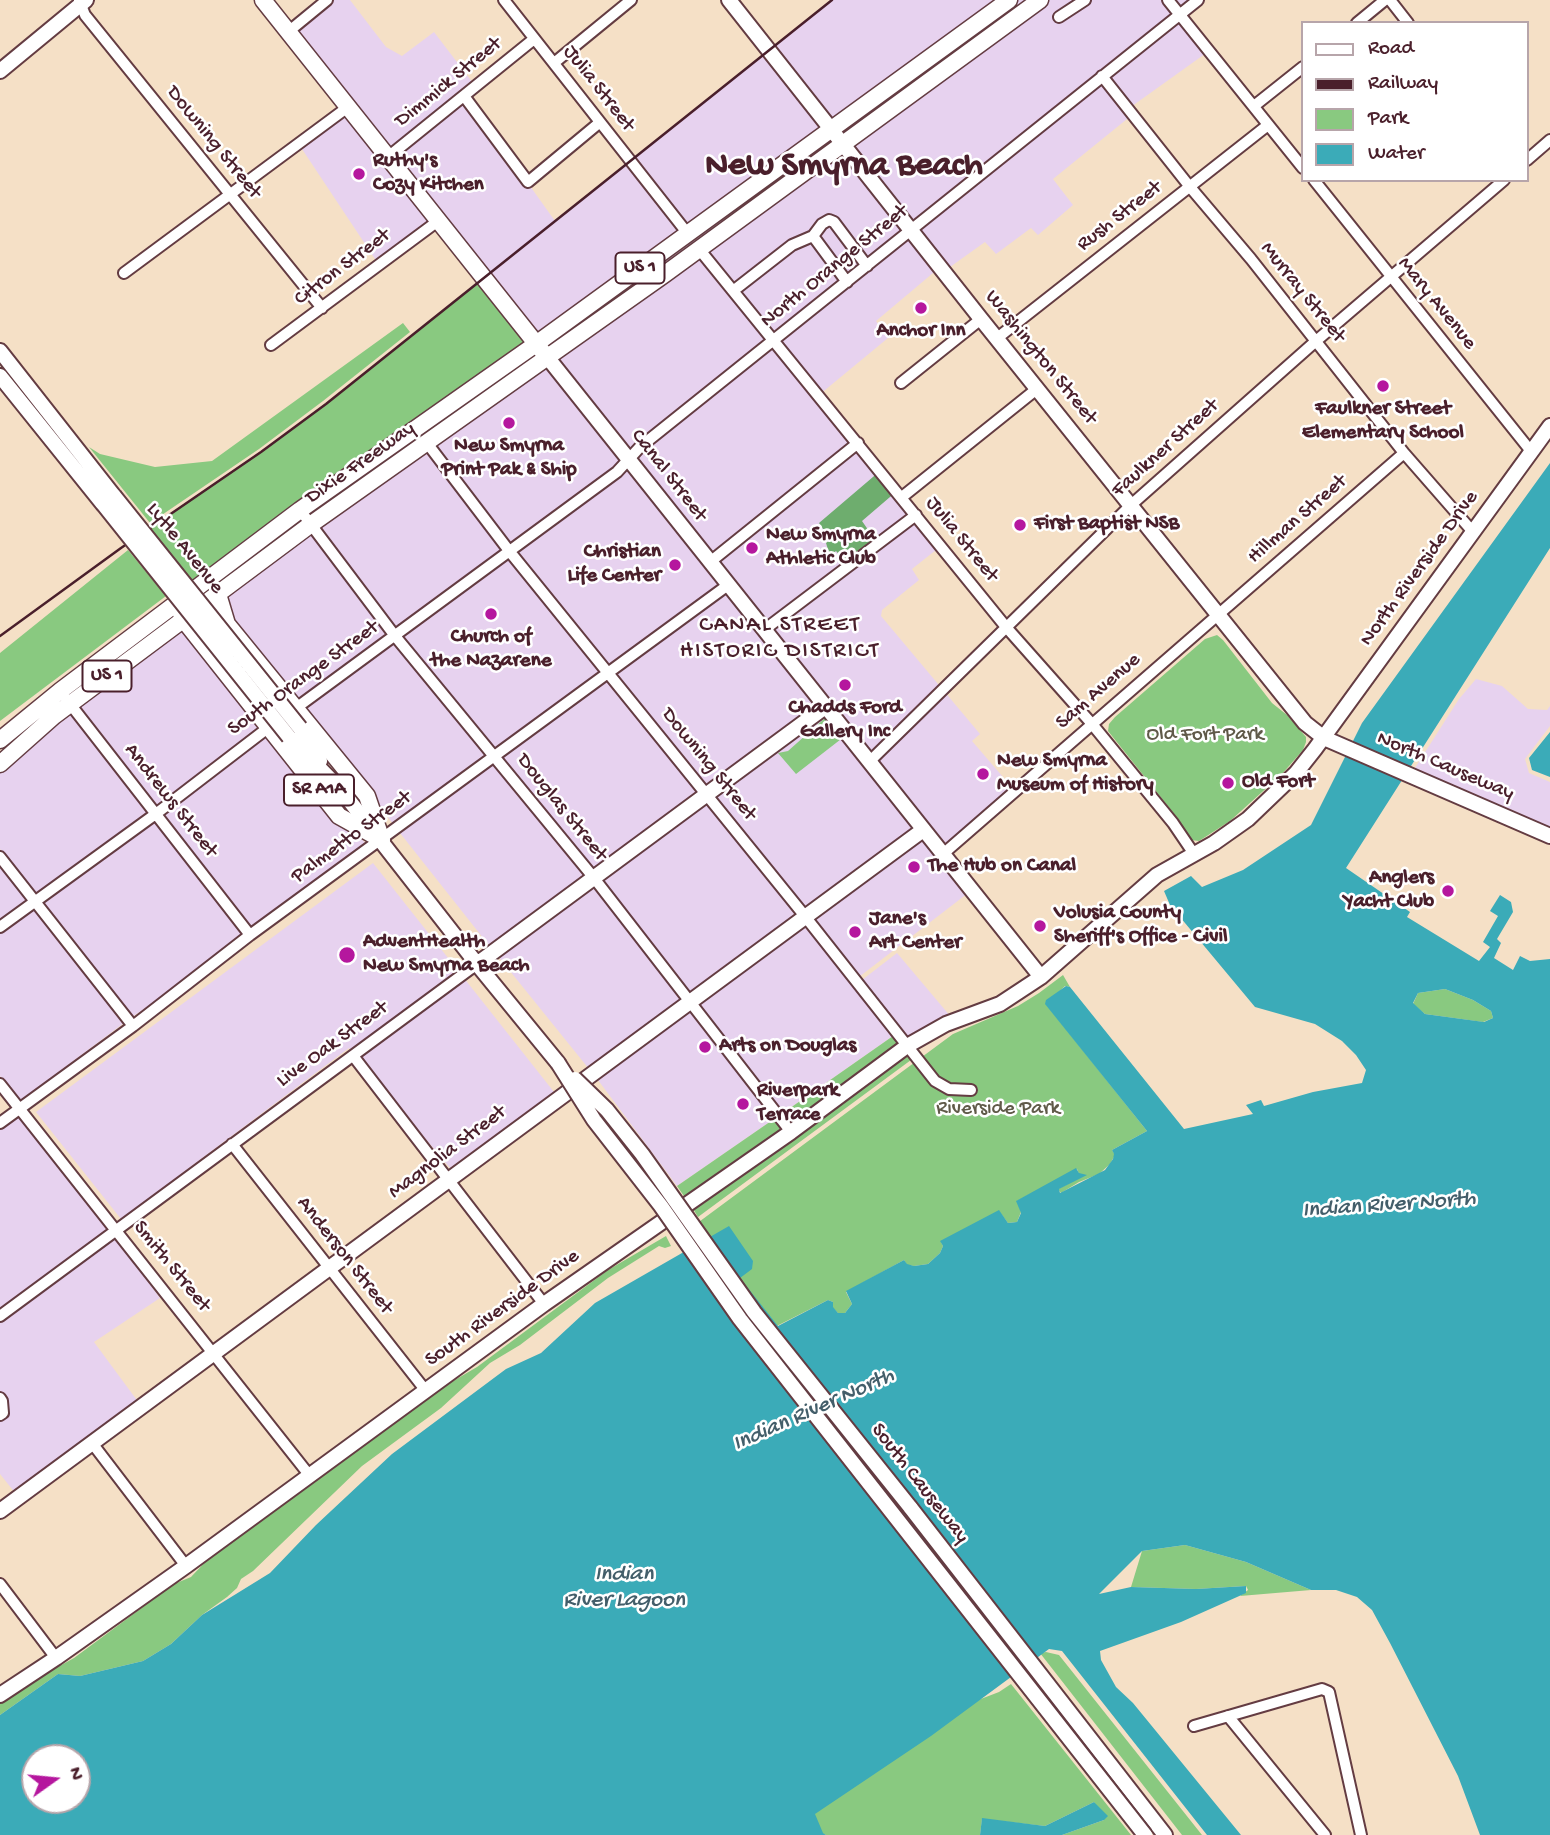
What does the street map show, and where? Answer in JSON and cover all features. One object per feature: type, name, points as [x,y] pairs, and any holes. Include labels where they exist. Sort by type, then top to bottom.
[{"type":"main road","name":"Canal Street","points":[[263,0],[1041,977]]},
{"type":"main road","name":"Washington Street","points":[[729,0],[1217,615],[1305,723],[1324,738]]},
{"type":"main road","name":"US 1","points":[[738,198],[1009,0]]},
{"type":"main road","name":"US 1","points":[[843,145],[1040,0]]},
{"type":"main road","points":[[0,71],[82,1]]},
{"type":"main road","name":"Dixie Freeway","points":[[0,740],[183,620],[310,525],[548,358],[843,145]]},
{"type":"main road","name":"Dixie Freeway","points":[[0,764],[65,697],[180,601],[300,510],[738,198]]},
{"type":"main road","points":[[699,249],[704,235],[738,198]]},
{"type":"main road","points":[[665,274],[684,247],[688,234]]},
{"type":"main road","name":"Lytle Avenue","points":[[0,351],[108,500]]},
{"type":"main road","name":"Lytle Avenue","points":[[0,376],[108,500],[382,841],[477,964]]},
{"type":"main road","name":"North Riverside Drive","points":[[1194,854],[1248,819],[1296,773],[1550,426]]},
{"type":"main road","name":"SR A1A","points":[[218,594],[227,624],[368,796],[382,841]]},
{"type":"main road","points":[[180,601],[202,605],[227,624]]},
{"type":"main road","name":"SR A1A","points":[[180,601],[183,620],[339,816],[382,841]]},
{"type":"main road","name":"Live Oak Street","points":[[477,964],[825,707]]},
{"type":"main road","name":"North Causeway","points":[[1324,738],[1550,836]]},
{"type":"main road","name":"Magnolia Street","points":[[0,1511],[329,1270],[804,915],[923,830]]},
{"type":"main road","points":[[1041,977],[1150,881],[1194,854]]},
{"type":"main road","name":"South Causeway","points":[[477,964],[558,1063],[607,1110],[628,1136],[754,1312],[852,1432],[1165,1835]]},
{"type":"main road","name":"South Riverside Drive","points":[[0,1695],[186,1566],[544,1304],[792,1132],[907,1046],[946,1024],[1000,1004],[1041,977]]},
{"type":"main road","name":"South Causeway","points":[[558,1063],[594,1120],[661,1206],[740,1319],[838,1440],[1145,1835]]},
{"type":"street","points":[[288,32],[327,0]]},
{"type":"street","name":"Julia Street","points":[[504,0],[688,234]]},
{"type":"street","points":[[554,63],[631,0]]},
{"type":"street","points":[[1059,18],[1085,0]]},
{"type":"street","points":[[1168,0],[1302,166]]},
{"type":"street","name":"North Orange Street","points":[[628,459],[639,447],[1198,0]]},
{"type":"street","points":[[1360,21],[1388,0],[1406,21]]},
{"type":"street","name":"Downing Street","points":[[82,1],[85,15],[322,308]]},
{"type":"street","name":"Dimmick Street","points":[[388,157],[534,39]]},
{"type":"street","points":[[1254,106],[1302,68]]},
{"type":"street","name":"Murray Street","points":[[1102,76],[1404,453],[1473,532]]},
{"type":"street","points":[[464,96],[528,182],[600,123]]},
{"type":"street","points":[[124,272],[348,107]]},
{"type":"street","name":"Rush Street","points":[[996,339],[1268,125]]},
{"type":"street","points":[[1529,158],[1550,141]]},
{"type":"street","name":"Mary Avenue","points":[[1316,182],[1390,278],[1531,450]]},
{"type":"street","name":"Faulkner Street","points":[[869,762],[1131,505],[1316,341],[1502,182]]},
{"type":"street","points":[[733,291],[792,245],[813,236],[822,224],[829,220],[834,222],[867,266]]},
{"type":"street","name":"Citron Street","points":[[271,345],[438,221]]},
{"type":"street","points":[[813,236],[847,282]]},
{"type":"street","name":"Julia Street","points":[[699,249],[1006,627],[1092,724],[1173,823],[1194,854]]},
{"type":"street","points":[[901,383],[981,319]]},
{"type":"street","points":[[902,498],[1038,388]]},
{"type":"street","name":"Downing Street","points":[[427,443],[510,552],[935,1081],[949,1089],[971,1090]]},
{"type":"street","points":[[710,562],[858,443]]},
{"type":"street","name":"Hillman Street","points":[[1217,615],[1404,453]]},
{"type":"street","name":"South Orange Street","points":[[0,927],[510,552],[617,472],[628,459]]},
{"type":"street","name":"Douglas Street","points":[[300,510],[395,636],[594,878],[792,1132]]},
{"type":"street","points":[[764,630],[916,515]]},
{"type":"street","name":"Palmetto Street","points":[[0,1123],[133,1026],[250,935],[382,841],[728,585]]},
{"type":"street","name":"Sam Avenue","points":[[943,854],[1217,615]]},
{"type":"street","name":"Andrews Street","points":[[65,697],[250,935]]},
{"type":"street","points":[[0,857],[133,1026]]},
{"type":"street","name":"Live Oak Street","points":[[0,1317],[477,964]]},
{"type":"street","points":[[354,1057],[544,1304]]},
{"type":"street","name":"Smith Street","points":[[0,1084],[310,1476]]},
{"type":"street","name":"Anderson Street","points":[[232,1144],[426,1391]]},
{"type":"street","points":[[0,1398],[3,1413],[0,1415]]},
{"type":"street","points":[[92,1443],[186,1566]]},
{"type":"street","points":[[0,1584],[56,1658]]},
{"type":"street","points":[[1194,1726],[1322,1689],[1329,1692],[1361,1835]]},
{"type":"street","points":[[1228,1716],[1325,1835]]},
{"type":"shaded area","points":[[327,0],[350,0],[386,47],[402,56],[434,32],[476,87],[465,95],[555,221],[832,0],[1198,0],[1180,14],[1209,51],[1128,109],[1132,115],[1053,179],[1073,205],[1038,235],[1031,228],[996,254],[985,242],[943,272],[939,268],[876,321],[888,338],[819,395],[941,546],[912,569],[919,580],[882,610],[881,616],[980,734],[972,741],[1015,791],[943,854],[972,890],[855,980],[427,443],[547,358],[438,221],[379,265],[298,143],[347,106],[288,32]]},
{"type":"shaded area","points":[[425,450],[503,551],[396,629],[317,526]]},
{"type":"shaded area","points":[[309,532],[388,636],[297,702],[231,621],[223,596]]},
{"type":"shaded area","points":[[509,558],[601,672],[496,750],[402,637]]},
{"type":"shaded area","points":[[182,626],[262,726],[158,806],[77,705]]},
{"type":"shaded area","points":[[394,643],[488,757],[394,825],[303,709]]},
{"type":"shaded area","points":[[607,679],[699,794],[595,871],[502,758]]},
{"type":"shaded area","points":[[1476,679],[1502,686],[1528,709],[1547,710],[1550,706],[1550,726],[1525,759],[1529,773],[1550,782],[1550,830],[1413,771],[1459,699]]},
{"type":"shaded area","points":[[69,711],[149,812],[37,895],[0,849],[0,771]]},
{"type":"shaded area","points":[[268,733],[367,845],[251,928],[164,814]]},
{"type":"shaded area","points":[[494,764],[586,878],[491,948],[400,833]]},
{"type":"shaded area","points":[[705,801],[797,915],[690,994],[601,879]]},
{"type":"shaded area","points":[[155,820],[243,934],[132,1017],[43,902]]},
{"type":"shaded area","name":"AdventHealth New Smyrna Beach","points":[[373,863],[554,1092],[450,1168],[349,1048],[121,1219],[36,1112]]},
{"type":"shaded area","points":[[0,865],[29,901],[0,921]]},
{"type":"shaded area","points":[[592,885],[682,1000],[589,1069],[497,955]]},
{"type":"shaded area","points":[[35,908],[124,1023],[20,1101],[0,1076],[0,933]]},
{"type":"shaded area","points":[[803,922],[893,1036],[783,1113],[696,1001]]},
{"type":"shaded area","points":[[897,953],[951,1017],[909,1040],[862,980]]},
{"type":"shaded area","points":[[688,1008],[774,1119],[677,1186],[595,1076]]},
{"type":"shaded area","points":[[18,1115],[110,1229],[0,1311],[0,1129]]},
{"type":"shaded area","points":[[115,1237],[160,1298],[94,1342],[139,1403],[16,1494],[0,1474],[0,1322]]},
{"type":"green space","points":[[484,278],[536,344],[193,591],[143,533],[326,404]]},
{"type":"green space","points":[[403,323],[410,332],[323,401],[259,449],[150,523],[89,447],[100,454],[155,467],[212,461]]},
{"type":"green space","points":[[880,471],[897,491],[862,521],[871,534],[874,546],[849,566],[836,551],[830,556],[826,543],[830,539],[819,523]]},
{"type":"green space","points":[[128,550],[166,596],[0,721],[0,653]]},
{"type":"green space","name":"Old Fort Park","points":[[1217,635],[1272,703],[1287,715],[1306,737],[1306,742],[1303,750],[1282,774],[1230,821],[1199,841],[1191,840],[1179,820],[1108,731],[1109,724],[1115,717],[1205,639]]},
{"type":"green space","points":[[824,719],[831,721],[845,736],[796,774],[778,753],[788,751]]},
{"type":"green space","name":"Riverside Park","points":[[1063,975],[1070,987],[1065,986],[1046,1004],[1147,1131],[1112,1150],[1115,1155],[1099,1174],[1061,1193],[1058,1189],[1077,1179],[1077,1169],[1017,1201],[1021,1212],[1017,1222],[1008,1223],[999,1211],[941,1242],[943,1246],[940,1253],[928,1264],[907,1265],[904,1260],[846,1292],[852,1304],[845,1313],[838,1313],[832,1307],[833,1302],[828,1300],[759,1335],[688,1230],[953,1034],[1018,1006]]},
{"type":"green space","points":[[1445,989],[1473,1000],[1491,1011],[1493,1018],[1483,1022],[1425,1014],[1413,1004],[1418,993]]},
{"type":"green space","points":[[893,1036],[900,1046],[793,1125],[783,1113]]},
{"type":"green space","points":[[906,1053],[911,1060],[698,1217],[692,1207]]},
{"type":"green space","points":[[774,1119],[784,1131],[686,1199],[677,1186]]},
{"type":"green space","points":[[666,1236],[671,1246],[659,1246],[608,1278],[520,1345],[490,1363],[441,1408],[362,1466],[253,1571],[241,1579],[237,1588],[171,1644],[143,1661],[80,1676],[58,1674],[0,1715],[0,1699],[74,1658],[174,1584],[191,1577],[209,1558],[431,1394],[477,1367],[608,1270]]},
{"type":"green space","points":[[1185,1545],[1246,1562],[1311,1590],[1240,1596],[1248,1590],[1246,1586],[1196,1589],[1131,1587],[1142,1551]]},
{"type":"green space","points":[[1040,1653],[1059,1655],[1202,1835],[1182,1835]]},
{"type":"green space","points":[[1011,1684],[1131,1835],[1062,1835],[1104,1820],[1094,1802],[1045,1826],[982,1819],[980,1835],[826,1835],[810,1828],[819,1802],[973,1702]]},
{"type":"water","points":[[1550,463],[1550,548],[1346,868],[1410,912],[1407,917],[1479,961],[1490,947],[1483,942],[1498,916],[1490,911],[1500,895],[1511,902],[1513,912],[1497,939],[1501,943],[1494,958],[1513,970],[1520,956],[1530,961],[1550,959],[1550,1835],[1480,1835],[1458,1776],[1390,1643],[1372,1610],[1357,1597],[1336,1590],[1311,1590],[1246,1562],[1185,1545],[1142,1551],[1099,1594],[1131,1587],[1196,1589],[1246,1586],[1246,1593],[1181,1622],[1100,1651],[1101,1660],[1116,1687],[1133,1703],[1241,1835],[1207,1835],[1062,1651],[1049,1649],[931,1736],[815,1814],[826,1835],[0,1835],[0,1715],[58,1674],[80,1676],[143,1661],[171,1644],[202,1615],[270,1573],[316,1525],[392,1454],[506,1369],[541,1353],[595,1303],[729,1226],[753,1261],[752,1269],[740,1278],[778,1326],[828,1300],[833,1302],[838,1313],[845,1313],[852,1304],[846,1291],[904,1260],[914,1266],[928,1264],[940,1253],[943,1246],[940,1241],[999,1210],[1008,1223],[1017,1222],[1021,1213],[1016,1201],[1076,1168],[1079,1173],[1087,1175],[1059,1189],[1060,1193],[1105,1170],[1113,1159],[1112,1150],[1147,1131],[1045,1004],[1046,1000],[1066,986],[1070,987],[1184,1129],[1253,1114],[1246,1105],[1261,1100],[1264,1106],[1313,1092],[1362,1083],[1366,1070],[1342,1041],[1315,1024],[1255,1007],[1170,905],[1164,891],[1191,876],[1202,887],[1243,870],[1311,825],[1362,723]],"holes":[[[1445,989],[1473,1000],[1491,1011],[1493,1018],[1484,1022],[1425,1014],[1413,1003],[1418,993]]]},
{"type":"water","points":[[1550,732],[1550,777],[1532,770],[1529,758]]},
{"type":"water","points":[[1094,1802],[1108,1816],[1104,1820],[1062,1835],[980,1835],[982,1818],[1045,1826]]},
{"type":"railway","points":[[0,636],[326,404],[832,0]]},
{"type":"place","name":"Ruthy's Cozy Kitchen","points":[[359,174]]},
{"type":"place","name":"Anchor Inn","points":[[921,308]]},
{"type":"place","name":"Faulkner Street Elementary School","points":[[1383,386]]},
{"type":"place","name":"New Smyrna Print Pak & Ship","points":[[509,423]]},
{"type":"place","name":"First Baptist NSB","points":[[1020,525]]},
{"type":"place","name":"New Smyrna Athletic Club","points":[[752,548]]},
{"type":"place","name":"Christian Life Center","points":[[675,565]]},
{"type":"place","name":"Church of the Nazarene","points":[[491,614]]},
{"type":"place","name":"Chadds Ford Gallery Inc","points":[[845,685]]},
{"type":"place","name":"New Smyrna Museum of History","points":[[983,774]]},
{"type":"place","name":"Old Fort","points":[[1228,783]]},
{"type":"place","name":"The Hub on Canal","points":[[914,867]]},
{"type":"place","name":"Anglers Yacht Club","points":[[1448,891]]},
{"type":"place","name":"Volusia County Sheriff's Office - Civil","points":[[1040,926]]},
{"type":"place","name":"Jane's Art Center","points":[[855,932]]},
{"type":"place","name":"AdventHealth New Smyrna Beach","points":[[347,955]]},
{"type":"place","name":"Arts on Douglas","points":[[705,1047]]},
{"type":"place","name":"Riverpark Terrace","points":[[743,1104]]},
{"type":"district","name":"New Smyrna Beach","points":[[844,168]]},
{"type":"district","name":"CANAL STREET HISTORIC DISTRICT","points":[[780,639]]},
{"type":"water label","name":"Indian River North","points":[[1389,1206]]},
{"type":"water label","name":"Indian River North","points":[[814,1411]]},
{"type":"water label","name":"Indian River Lagoon","points":[[624,1588]]}]
